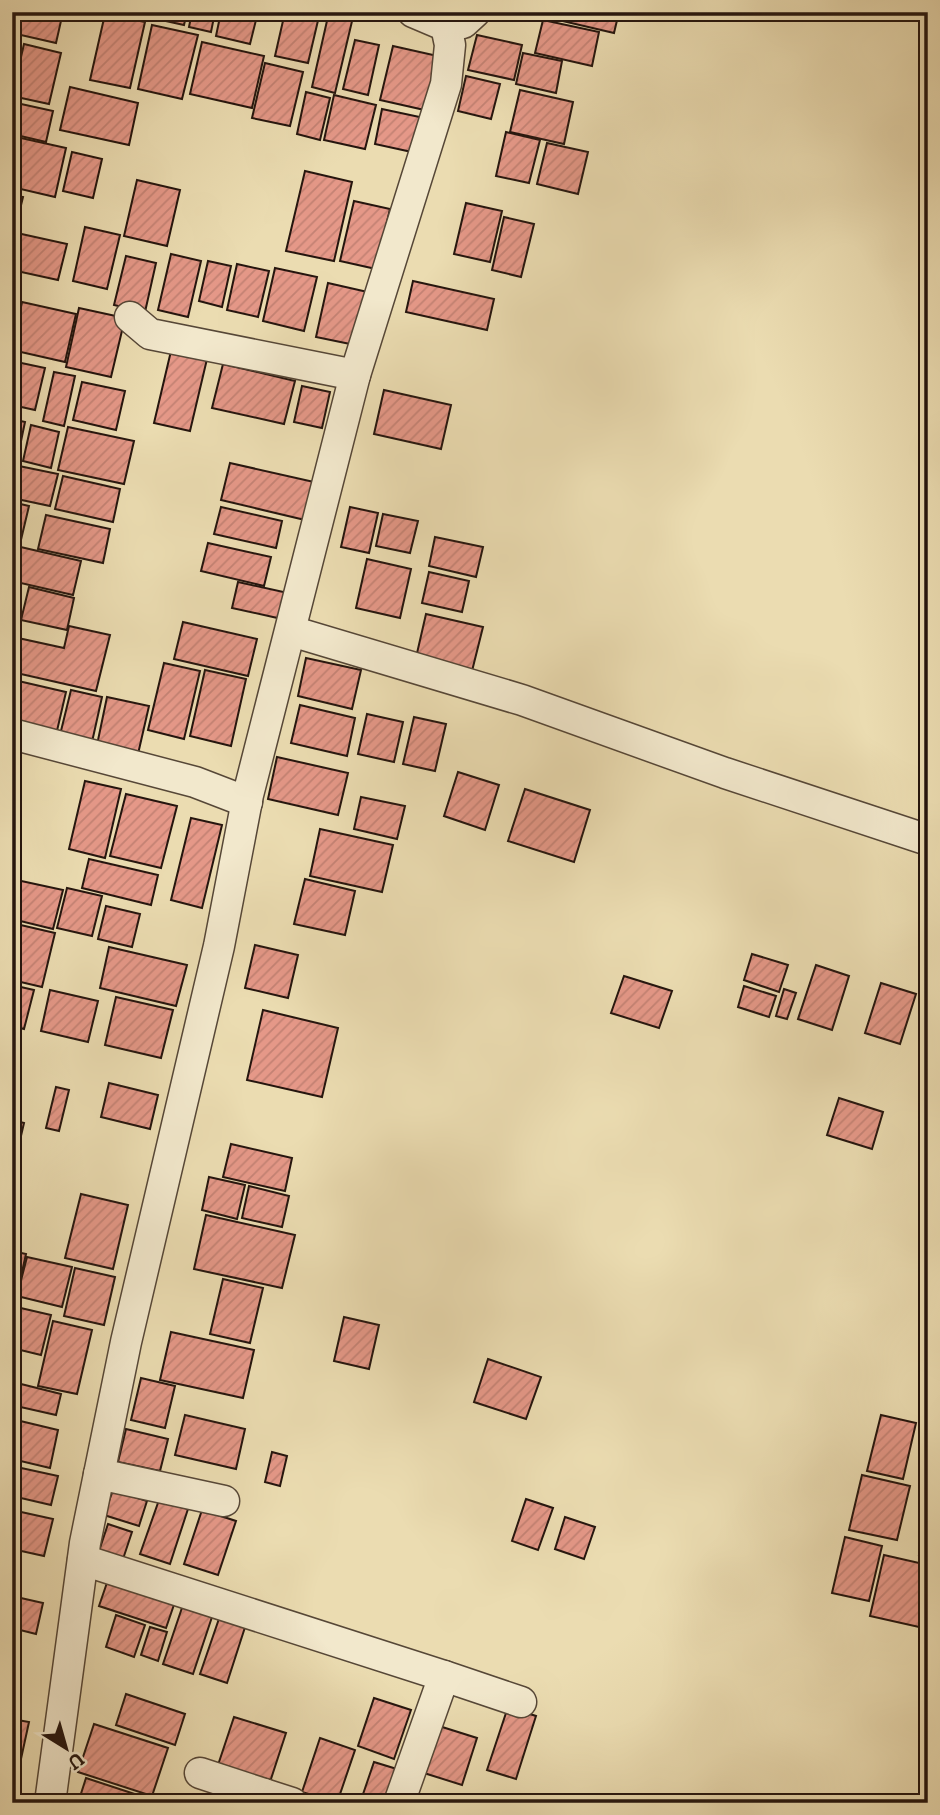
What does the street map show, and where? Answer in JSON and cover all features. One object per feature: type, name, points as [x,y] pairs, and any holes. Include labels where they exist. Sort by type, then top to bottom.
[{"type":"street","points":[[413,12],[446,26],[463,23],[475,12]]},
{"type":"street","points":[[50,1803],[83,1560],[126,1342],[219,946],[247,802],[267,717],[355,375],[446,83],[450,46],[446,26]]},
{"type":"street","points":[[130,317],[150,334],[355,375]]},
{"type":"street","points":[[291,631],[522,700],[725,773],[928,840]]},
{"type":"street","points":[[12,734],[195,782],[247,802]]},
{"type":"street","points":[[99,1474],[223,1501]]},
{"type":"street","points":[[83,1560],[521,1702]]},
{"type":"street","points":[[399,1803],[444,1676]]},
{"type":"street","points":[[200,1773],[262,1798],[292,1803]]},
{"type":"building","points":[[12,12],[63,12],[56,43],[12,33]]},
{"type":"building","points":[[123,12],[148,12],[147,18]]},
{"type":"building","points":[[153,12],[187,12],[184,25],[152,18]]},
{"type":"building","points":[[192,12],[215,12],[211,32],[189,27]]},
{"type":"building","points":[[221,12],[258,12],[250,44],[216,36]]},
{"type":"building","points":[[285,12],[320,12],[308,63],[275,56]]},
{"type":"building","points":[[329,12],[353,17],[335,93],[312,87]]},
{"type":"building","points":[[555,12],[619,12],[614,33],[554,19]]},
{"type":"building","points":[[105,14],[145,22],[130,88],[90,80]]},
{"type":"building","points":[[543,20],[599,32],[592,66],[535,53]]},
{"type":"building","points":[[152,25],[198,35],[182,99],[138,89]]},
{"type":"building","points":[[477,35],[522,45],[514,80],[468,70]]},
{"type":"building","points":[[12,37],[20,38],[12,70]]},
{"type":"building","points":[[355,40],[379,45],[368,95],[343,89]]},
{"type":"building","points":[[202,42],[264,56],[252,108],[190,94]]},
{"type":"building","points":[[24,44],[61,53],[49,104],[12,96]]},
{"type":"building","points":[[393,46],[442,57],[429,111],[380,100]]},
{"type":"building","points":[[523,53],[562,61],[556,93],[516,84]]},
{"type":"building","points":[[265,63],[303,72],[290,126],[252,118]]},
{"type":"building","points":[[466,76],[500,84],[491,119],[458,111]]},
{"type":"building","points":[[70,87],[138,103],[129,145],[60,130]]},
{"type":"building","points":[[520,90],[573,102],[564,144],[510,132]]},
{"type":"building","points":[[306,92],[330,98],[320,140],[297,134]]},
{"type":"building","points":[[334,95],[376,105],[365,149],[324,140]]},
{"type":"building","points":[[12,102],[53,111],[46,142],[12,134]]},
{"type":"building","points":[[382,109],[429,119],[421,154],[375,144]]},
{"type":"building","points":[[506,132],[540,140],[529,183],[496,176]]},
{"type":"building","points":[[12,136],[66,148],[55,197],[12,187]]},
{"type":"building","points":[[547,143],[588,152],[578,194],[537,184]]},
{"type":"building","points":[[72,152],[102,159],[93,198],[63,191]]},
{"type":"building","points":[[305,171],[352,182],[334,261],[286,251]]},
{"type":"building","points":[[137,180],[180,190],[167,246],[124,236]]},
{"type":"building","points":[[12,195],[23,197],[12,242]]},
{"type":"building","points":[[354,201],[390,209],[376,269],[340,261]]},
{"type":"building","points":[[466,203],[502,211],[490,262],[454,254]]},
{"type":"building","points":[[504,217],[534,224],[521,277],[492,270]]},
{"type":"building","points":[[85,227],[120,235],[107,289],[73,281]]},
{"type":"building","points":[[17,233],[67,244],[58,280],[12,270],[12,253]]},
{"type":"building","points":[[171,254],[201,261],[188,317],[158,310]]},
{"type":"building","points":[[126,256],[156,263],[145,312],[114,305]]},
{"type":"building","points":[[208,261],[231,266],[222,307],[199,301]]},
{"type":"building","points":[[237,264],[269,271],[258,317],[227,310]]},
{"type":"building","points":[[275,268],[317,277],[304,331],[263,321]]},
{"type":"building","points":[[413,281],[494,299],[487,330],[406,312]]},
{"type":"building","points":[[328,283],[372,293],[360,346],[316,337]]},
{"type":"building","points":[[12,289],[19,291],[12,320]]},
{"type":"building","points":[[22,302],[76,314],[65,362],[12,350]]},
{"type":"building","points":[[79,308],[125,318],[111,377],[66,367]]},
{"type":"building","points":[[171,351],[207,359],[190,431],[154,423]]},
{"type":"building","points":[[12,361],[45,368],[35,410],[12,405]]},
{"type":"building","points":[[223,364],[295,381],[284,424],[212,408]]},
{"type":"building","points":[[54,372],[75,376],[64,426],[43,421]]},
{"type":"building","points":[[82,382],[125,391],[116,430],[73,420]]},
{"type":"building","points":[[302,386],[330,392],[322,428],[294,422]]},
{"type":"building","points":[[384,390],[451,405],[441,449],[374,434]]},
{"type":"building","points":[[12,419],[25,422],[15,470],[12,470]]},
{"type":"building","points":[[31,425],[59,432],[51,468],[23,461]]},
{"type":"building","points":[[68,427],[134,441],[124,484],[58,470]]},
{"type":"building","points":[[230,463],[314,482],[305,520],[221,500]]},
{"type":"building","points":[[19,466],[58,474],[50,506],[12,498]]},
{"type":"building","points":[[63,476],[120,489],[113,522],[55,509]]},
{"type":"building","points":[[12,502],[29,506],[20,544],[12,542]]},
{"type":"building","points":[[221,507],[282,521],[276,548],[214,534]]},
{"type":"building","points":[[350,507],[378,513],[369,553],[341,547]]},
{"type":"building","points":[[383,514],[418,521],[410,553],[376,546]]},
{"type":"building","points":[[46,515],[110,529],[103,563],[38,549]]},
{"type":"building","points":[[435,537],[483,547],[476,577],[429,566]]},
{"type":"building","points":[[208,543],[271,557],[264,586],[201,571]]},
{"type":"building","points":[[12,545],[81,561],[73,595],[12,581]]},
{"type":"building","points":[[367,559],[411,569],[400,618],[356,608]]},
{"type":"building","points":[[429,572],[469,581],[462,612],[422,603]]},
{"type":"building","points":[[238,582],[288,593],[282,619],[232,608]]},
{"type":"building","points":[[29,587],[74,598],[67,630],[21,620]]},
{"type":"building","points":[[426,614],[483,627],[471,675],[415,662]]},
{"type":"building","points":[[183,622],[257,639],[248,676],[174,659]]},
{"type":"building","points":[[69,626],[110,635],[96,691],[12,672],[18,638],[64,648]]},
{"type":"building","points":[[306,658],[361,670],[352,709],[298,696]]},
{"type":"building","points":[[164,663],[200,671],[184,739],[148,730]]},
{"type":"building","points":[[205,670],[246,679],[231,746],[190,736]]},
{"type":"building","points":[[14,680],[66,692],[56,735],[12,725]]},
{"type":"building","points":[[71,690],[102,697],[92,742],[60,735]]},
{"type":"building","points":[[107,697],[149,706],[138,754],[97,745]]},
{"type":"building","points":[[300,705],[355,718],[347,756],[291,743]]},
{"type":"building","points":[[367,714],[403,722],[394,762],[358,754]]},
{"type":"building","points":[[414,717],[446,724],[435,771],[403,764]]},
{"type":"building","points":[[277,757],[348,773],[338,815],[268,799]]},
{"type":"building","points":[[458,772],[499,785],[485,830],[444,816]]},
{"type":"building","points":[[85,781],[121,789],[105,858],[69,849]]},
{"type":"building","points":[[525,789],[590,810],[574,862],[508,841]]},
{"type":"building","points":[[126,794],[177,806],[161,868],[110,856]]},
{"type":"building","points":[[361,797],[405,806],[397,839],[354,829]]},
{"type":"building","points":[[191,818],[222,825],[202,908],[171,900]]},
{"type":"building","points":[[320,829],[393,845],[382,892],[310,876]]},
{"type":"building","points":[[89,859],[158,875],[151,905],[82,888]]},
{"type":"building","points":[[12,879],[63,890],[53,929],[12,919]]},
{"type":"building","points":[[305,879],[355,891],[345,935],[294,924]]},
{"type":"building","points":[[67,888],[102,896],[92,936],[57,928]]},
{"type":"building","points":[[106,906],[140,914],[132,947],[98,939]]},
{"type":"building","points":[[12,923],[55,933],[42,987],[12,980]]},
{"type":"building","points":[[255,945],[298,955],[288,998],[245,988]]},
{"type":"building","points":[[109,947],[187,965],[176,1006],[100,988]]},
{"type":"building","points":[[752,954],[788,965],[779,992],[744,980]]},
{"type":"building","points":[[816,965],[849,976],[832,1030],[798,1019]]},
{"type":"building","points":[[624,976],[672,991],[659,1028],[611,1013]]},
{"type":"building","points":[[881,983],[916,994],[900,1044],[865,1033]]},
{"type":"building","points":[[12,985],[34,990],[24,1029],[12,1026]]},
{"type":"building","points":[[744,986],[776,996],[769,1017],[738,1007]]},
{"type":"building","points":[[784,989],[796,993],[787,1019],[776,1016]]},
{"type":"building","points":[[50,990],[98,1001],[88,1042],[41,1031]]},
{"type":"building","points":[[116,997],[173,1010],[161,1058],[105,1045]]},
{"type":"building","points":[[263,1010],[338,1028],[322,1097],[247,1080]]},
{"type":"building","points":[[109,1083],[158,1095],[150,1129],[101,1117]]},
{"type":"building","points":[[56,1087],[69,1090],[59,1131],[46,1128]]},
{"type":"building","points":[[839,1098],[883,1112],[872,1149],[827,1135]]},
{"type":"building","points":[[12,1120],[24,1123],[17,1153],[12,1152]]},
{"type":"building","points":[[231,1144],[292,1158],[285,1191],[223,1177]]},
{"type":"building","points":[[209,1177],[245,1185],[237,1219],[202,1210]]},
{"type":"building","points":[[249,1186],[289,1196],[282,1227],[242,1218]]},
{"type":"building","points":[[81,1194],[128,1205],[113,1269],[65,1258]]},
{"type":"building","points":[[206,1215],[295,1235],[282,1288],[194,1269]]},
{"type":"building","points":[[12,1251],[26,1254],[20,1281],[12,1279]]},
{"type":"building","points":[[27,1257],[72,1267],[62,1307],[17,1296]]},
{"type":"building","points":[[75,1268],[115,1277],[104,1325],[64,1316]]},
{"type":"building","points":[[223,1279],[263,1288],[250,1343],[210,1334]]},
{"type":"building","points":[[12,1306],[51,1315],[41,1355],[12,1348]]},
{"type":"building","points":[[344,1317],[379,1325],[369,1369],[334,1361]]},
{"type":"building","points":[[53,1321],[92,1330],[77,1394],[38,1386]]},
{"type":"building","points":[[171,1332],[254,1350],[243,1398],[160,1380]]},
{"type":"building","points":[[488,1359],[541,1377],[526,1419],[474,1402]]},
{"type":"building","points":[[141,1378],[175,1386],[165,1428],[131,1420]]},
{"type":"building","points":[[21,1384],[61,1394],[56,1415],[16,1406]]},
{"type":"building","points":[[185,1415],[245,1429],[236,1469],[175,1455]]},
{"type":"building","points":[[881,1415],[916,1423],[903,1479],[867,1471]]},
{"type":"building","points":[[12,1419],[58,1430],[50,1468],[12,1459]]},
{"type":"building","points":[[126,1429],[168,1439],[160,1471],[118,1462]]},
{"type":"building","points":[[272,1452],[287,1456],[280,1486],[265,1482]]},
{"type":"building","points":[[12,1466],[58,1476],[51,1505],[12,1496]]},
{"type":"building","points":[[862,1475],[910,1486],[897,1540],[849,1530]]},
{"type":"building","points":[[113,1490],[147,1501],[139,1526],[104,1515]]},
{"type":"building","points":[[928,1491],[928,1514],[923,1512]]},
{"type":"building","points":[[526,1499],[553,1508],[538,1550],[512,1541]]},
{"type":"building","points":[[159,1500],[188,1509],[170,1564],[140,1554]]},
{"type":"building","points":[[12,1510],[53,1519],[44,1556],[12,1549]]},
{"type":"building","points":[[202,1510],[236,1521],[218,1575],[184,1564]]},
{"type":"building","points":[[565,1517],[595,1527],[584,1559],[555,1549]]},
{"type":"building","points":[[928,1519],[928,1557],[919,1555]]},
{"type":"building","points":[[108,1524],[132,1532],[122,1562],[98,1554]]},
{"type":"building","points":[[845,1537],[882,1546],[869,1601],[832,1593]]},
{"type":"building","points":[[884,1555],[928,1565],[928,1629],[870,1616]]},
{"type":"building","points":[[111,1571],[178,1593],[166,1628],[99,1606]]},
{"type":"building","points":[[12,1596],[43,1603],[36,1634],[12,1628]]},
{"type":"building","points":[[186,1596],[216,1605],[193,1674],[163,1664]]},
{"type":"building","points":[[222,1610],[248,1618],[227,1683],[200,1674]]},
{"type":"building","points":[[116,1615],[145,1625],[134,1657],[106,1647]]},
{"type":"building","points":[[150,1627],[167,1632],[158,1661],[141,1655]]},
{"type":"building","points":[[126,1694],[185,1714],[175,1745],[116,1725]]},
{"type":"building","points":[[374,1698],[411,1710],[394,1759],[358,1746]]},
{"type":"building","points":[[508,1707],[536,1716],[516,1779],[487,1770]]},
{"type":"building","points":[[234,1717],[286,1733],[270,1782],[218,1765]]},
{"type":"building","points":[[12,1719],[29,1722],[21,1759],[12,1758]]},
{"type":"building","points":[[94,1724],[168,1748],[152,1796],[78,1772]]},
{"type":"building","points":[[439,1726],[477,1738],[462,1785],[424,1773]]},
{"type":"building","points":[[320,1738],[355,1750],[337,1803],[302,1792]]},
{"type":"building","points":[[374,1762],[400,1770],[389,1803],[360,1803]]},
{"type":"building","points":[[12,1769],[19,1771],[12,1803]]},
{"type":"building","points":[[86,1778],[162,1803],[87,1803],[79,1800]]},
{"type":"building","points":[[216,1790],[253,1803],[212,1803]]}]
